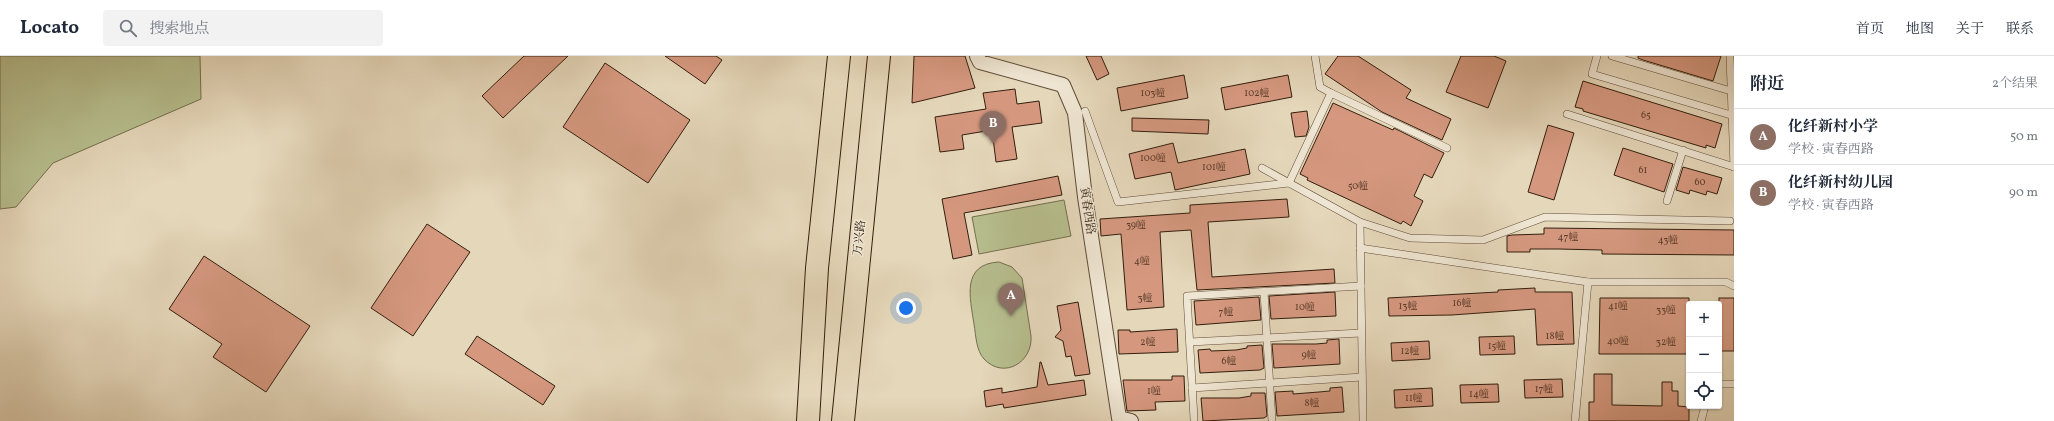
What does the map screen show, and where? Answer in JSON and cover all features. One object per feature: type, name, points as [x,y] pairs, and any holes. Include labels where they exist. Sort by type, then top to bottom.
[{"type":"main road","points":[[808,421],[817,268],[839,56]]},
{"type":"main road","name":"万兴路","points":[[843,421],[879,56]]},
{"type":"street","name":"寅春西路","points":[[977,56],[980,62],[1063,85],[1075,113],[1085,196],[1119,418],[1131,421]]},
{"type":"lane","points":[[1315,56],[1320,88],[1447,148]]},
{"type":"lane","points":[[1597,56],[1592,74],[1733,115]]},
{"type":"lane","points":[[1612,56],[1731,91]]},
{"type":"lane","points":[[1567,114],[1734,167],[1731,91],[1732,69],[1730,56]]},
{"type":"lane","points":[[1289,183],[1331,93]]},
{"type":"lane","points":[[1085,111],[1118,202],[1289,183]]},
{"type":"lane","points":[[1667,201],[1684,150]]},
{"type":"lane","points":[[1262,168],[1360,222],[1410,238],[1483,240],[1545,217],[1730,221]]},
{"type":"lane","points":[[1360,222],[1363,421]]},
{"type":"lane","points":[[1360,248],[1588,282],[1726,282],[1734,286]]},
{"type":"lane","points":[[1575,421],[1588,282]]},
{"type":"lane","points":[[1194,418],[1187,296],[1361,286]]},
{"type":"lane","points":[[1264,292],[1272,421]]},
{"type":"lane","points":[[1190,342],[1361,332]]},
{"type":"lane","points":[[1192,388],[1362,377]]},
{"type":"lane","points":[[1722,384],[1734,384]]},
{"type":"lane","points":[[1701,421],[1704,409]]},
{"type":"green space","points":[[0,56],[200,56],[201,99],[53,163],[16,207],[0,209]]},
{"type":"green space","points":[[1064,200],[1071,236],[979,254],[972,217]]},
{"type":"green space","points":[[999,262],[1012,267],[1022,278],[1031,336],[1027,354],[1016,365],[1008,368],[1000,368],[992,365],[981,355],[977,343],[970,293],[973,276],[978,269],[987,264]]},
{"type":"building","points":[[524,56],[568,56],[503,118],[482,96]]},
{"type":"building","points":[[665,56],[716,56],[722,60],[705,84]]},
{"type":"building","points":[[914,56],[965,56],[975,88],[912,103]]},
{"type":"building","points":[[1086,56],[1101,56],[1109,74],[1097,80]]},
{"type":"building","points":[[1338,56],[1358,56],[1411,90],[1406,98],[1451,119],[1442,140],[1382,112],[1325,74]]},
{"type":"building","points":[[1461,56],[1494,56],[1506,61],[1488,108],[1446,92]]},
{"type":"building","points":[[1638,56],[1721,56],[1713,81],[1643,60],[1638,58]]},
{"type":"building","points":[[605,63],[690,120],[648,183],[563,127]]},
{"type":"building","points":[[1184,75],[1188,98],[1121,111],[1117,88]]},
{"type":"building","points":[[1288,75],[1292,97],[1225,110],[1221,88]]},
{"type":"building","points":[[1583,81],[1722,124],[1715,148],[1706,145],[1706,148],[1583,111],[1583,109],[1575,107]]},
{"type":"building","points":[[1015,89],[1017,104],[1039,101],[1042,123],[1012,127],[1017,159],[996,162],[992,130],[962,135],[964,149],[940,152],[935,117],[986,109],[983,93]]},
{"type":"building","points":[[1333,103],[1393,130],[1394,128],[1444,153],[1432,178],[1424,174],[1414,196],[1423,201],[1411,226],[1403,221],[1401,224],[1307,180],[1308,178],[1300,174]]},
{"type":"building","points":[[1307,111],[1309,127],[1306,136],[1295,137],[1291,113]]},
{"type":"building","points":[[1132,118],[1209,120],[1208,134],[1132,131]]},
{"type":"building","points":[[1548,125],[1574,133],[1554,200],[1528,192]]},
{"type":"building","points":[[1173,143],[1178,163],[1245,149],[1250,174],[1175,190],[1171,172],[1135,179],[1129,154]]},
{"type":"building","points":[[1623,148],[1673,164],[1664,192],[1614,175]]},
{"type":"building","points":[[1683,167],[1722,178],[1717,194],[1707,191],[1706,195],[1690,190],[1689,194],[1676,190]]},
{"type":"building","points":[[1058,176],[1062,195],[964,213],[972,255],[953,259],[942,199]]},
{"type":"building","points":[[1287,199],[1289,217],[1208,222],[1212,277],[1334,269],[1335,283],[1197,290],[1191,230],[1160,232],[1164,307],[1127,310],[1121,234],[1101,236],[1100,219],[1190,213],[1190,205]]},
{"type":"building","points":[[427,224],[470,252],[413,336],[371,308]]},
{"type":"building","points":[[1544,228],[1734,230],[1734,255],[1602,254],[1602,250],[1558,249],[1530,249],[1530,252],[1507,252],[1507,236],[1544,234]]},
{"type":"building","points":[[204,256],[310,326],[266,392],[213,357],[222,344],[169,309]]},
{"type":"building","points":[[1535,288],[1535,292],[1572,292],[1574,344],[1537,345],[1535,309],[1452,315],[1389,316],[1388,298],[1498,292],[1498,290]]},
{"type":"building","points":[[1335,292],[1336,316],[1271,319],[1269,296]]},
{"type":"building","points":[[1259,297],[1261,320],[1196,325],[1194,301]]},
{"type":"building","points":[[1600,298],[1689,298],[1689,301],[1686,301],[1686,354],[1599,354]]},
{"type":"building","points":[[1719,298],[1734,298],[1734,351],[1722,351],[1722,301],[1719,301]]},
{"type":"building","points":[[1078,302],[1090,374],[1075,376],[1071,356],[1066,357],[1063,341],[1055,337],[1061,330],[1057,306]]},
{"type":"building","points":[[1177,329],[1178,352],[1119,354],[1118,330],[1130,330],[1130,332]]},
{"type":"building","points":[[477,336],[555,386],[543,405],[465,354]]},
{"type":"building","points":[[1514,336],[1515,354],[1480,355],[1479,337]]},
{"type":"building","points":[[1339,339],[1340,364],[1274,368],[1272,344],[1316,344],[1327,343],[1327,340]]},
{"type":"building","points":[[1429,341],[1430,359],[1392,361],[1391,343]]},
{"type":"building","points":[[1262,345],[1264,368],[1260,370],[1200,373],[1198,350],[1236,350],[1247,348],[1247,346]]},
{"type":"building","points":[[1040,362],[1048,385],[1084,380],[1086,395],[1004,408],[1003,404],[986,407],[984,391],[1002,388],[1002,393],[1037,387]]},
{"type":"building","points":[[1594,374],[1612,374],[1612,405],[1662,406],[1662,382],[1672,382],[1672,391],[1678,391],[1678,406],[1686,407],[1686,409],[1689,409],[1689,421],[1589,421],[1589,402],[1594,402]]},
{"type":"building","points":[[1172,376],[1184,376],[1185,401],[1155,402],[1156,410],[1127,411],[1123,380],[1172,380]]},
{"type":"building","points":[[1562,379],[1563,397],[1525,398],[1524,380]]},
{"type":"building","points":[[1498,384],[1499,402],[1461,403],[1460,385]]},
{"type":"building","points":[[1342,387],[1344,412],[1277,416],[1275,392],[1293,391],[1293,394],[1330,391],[1330,388]]},
{"type":"building","points":[[1432,388],[1433,406],[1395,408],[1394,390]]},
{"type":"building","points":[[1251,393],[1265,393],[1267,416],[1264,418],[1203,421],[1201,398],[1239,398],[1251,396]]},
{"type":"place","name":"化纤新村幼儿园","points":[[993,144]]},
{"type":"place","name":"化纤新村小学","points":[[1011,316]]}]
